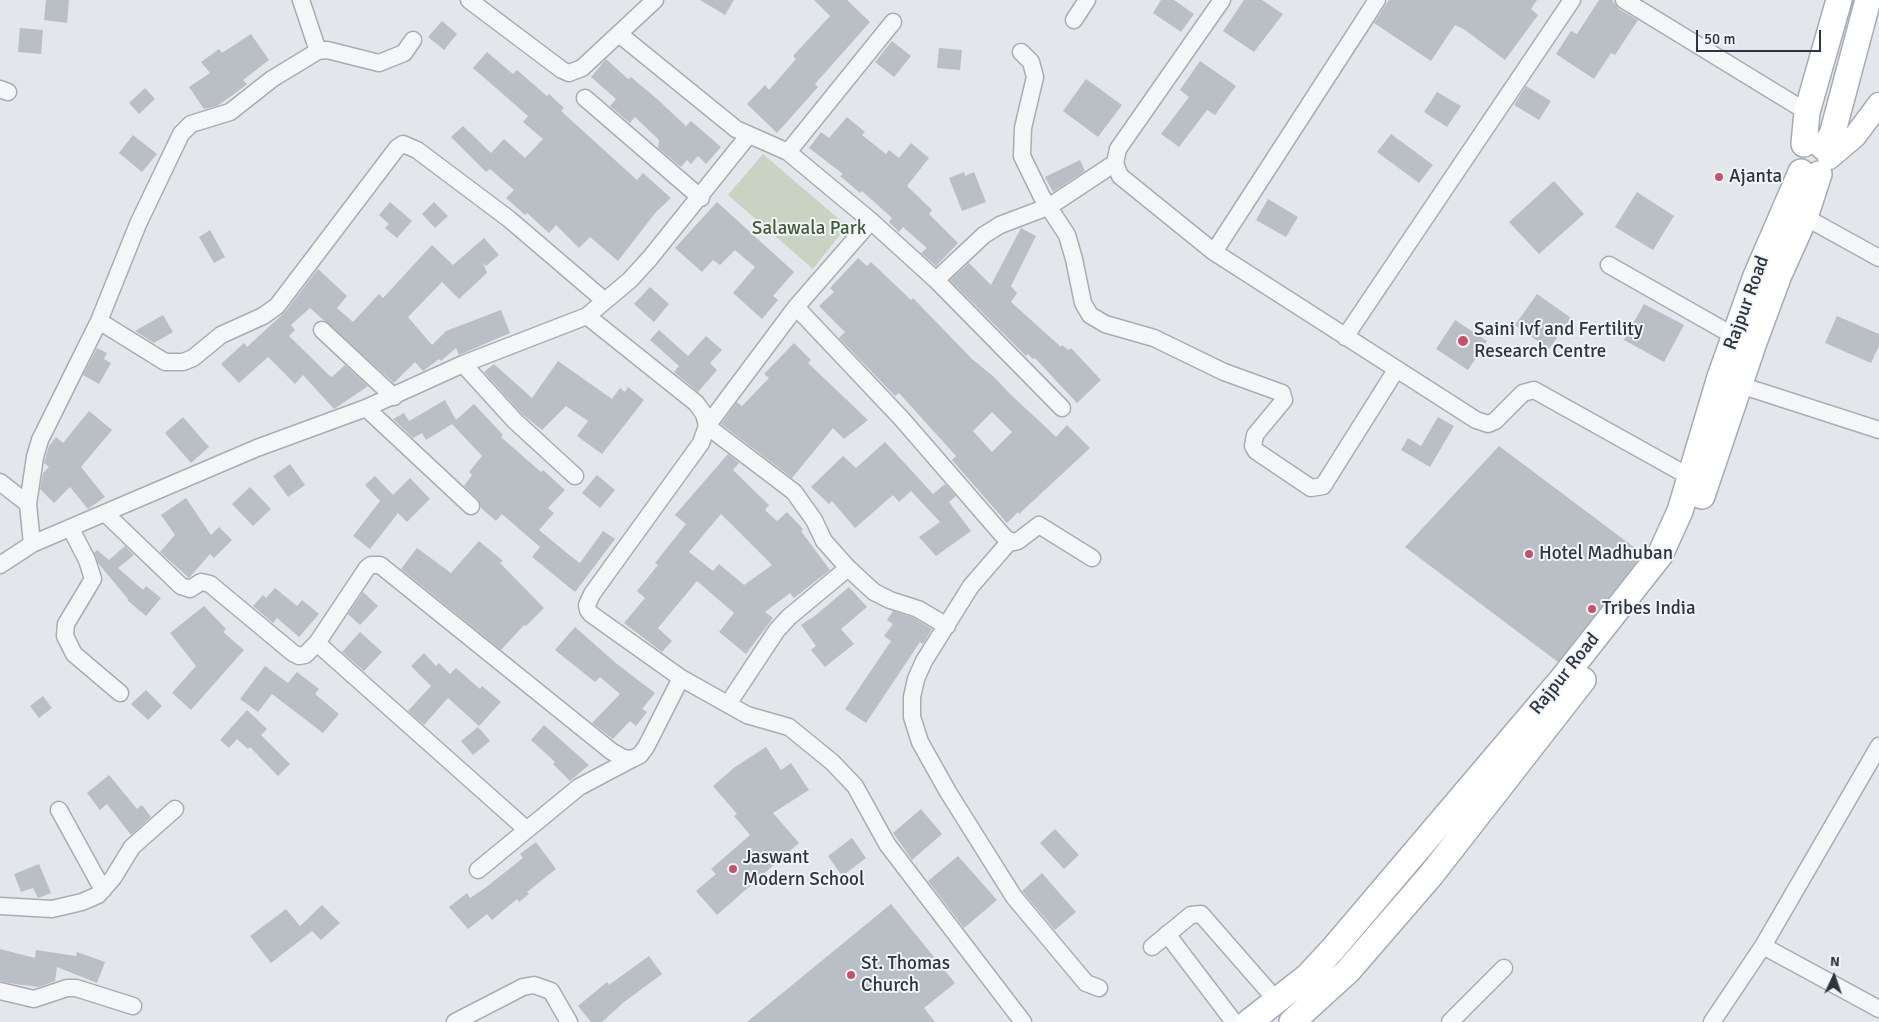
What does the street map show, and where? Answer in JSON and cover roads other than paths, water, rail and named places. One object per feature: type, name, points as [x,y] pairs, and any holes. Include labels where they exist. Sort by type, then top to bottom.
[{"type":"main road","name":"Rajpur Road","points":[[1292,1022],[1348,971],[1431,875],[1583,679],[1663,571],[1687,531],[1700,500],[1778,275],[1805,216],[1815,159],[1807,112],[1839,0]]},
{"type":"main road","name":"Rajpur Road","points":[[1249,1022],[1308,976],[1333,949],[1563,678],[1654,563],[1672,532],[1734,336],[1756,276],[1815,159],[1832,135],[1868,0]]},
{"type":"street","points":[[301,0],[318,51]]},
{"type":"street","points":[[469,0],[562,70],[569,73],[582,68],[655,0]]},
{"type":"street","points":[[1074,20],[1087,0]]},
{"type":"street","points":[[1222,0],[1118,149],[1115,163],[1120,176],[1214,252],[1476,420],[1488,424],[1495,422],[1523,393],[1534,390],[1690,477]]},
{"type":"street","points":[[1214,252],[1377,0]]},
{"type":"street","points":[[1345,337],[1572,0]]},
{"type":"street","points":[[1624,0],[1807,112]]},
{"type":"street","points":[[788,152],[892,22]]},
{"type":"street","points":[[619,34],[736,129],[748,136],[788,152],[871,221],[936,280],[1062,408]]},
{"type":"street","points":[[32,544],[28,504],[35,457],[40,440],[100,321],[147,202],[185,129],[202,120],[230,112],[272,79],[318,51],[327,50],[379,63],[404,53],[413,40]]},
{"type":"street","points":[[1021,52],[1031,62],[1035,77],[1023,128],[1022,156],[1042,197],[1050,206],[1067,235],[1083,304],[1090,315],[1105,324],[1154,338],[1224,372],[1282,393],[1284,400],[1255,435],[1253,446],[1256,451],[1311,488],[1323,486],[1396,370]]},
{"type":"street","points":[[585,98],[701,198]]},
{"type":"street","points":[[1815,159],[1855,136],[1879,104]]},
{"type":"street","points":[[0,565],[32,544],[257,448],[366,408],[463,364],[587,316],[630,280],[650,258],[701,198],[748,136]]},
{"type":"street","points":[[100,321],[165,362],[183,362],[192,358],[222,335],[263,316],[278,306],[397,148],[403,144],[418,150],[509,219],[604,301]]},
{"type":"street","points":[[936,280],[984,236],[1000,225],[1050,206],[1115,163]]},
{"type":"street","points":[[1805,216],[1879,258]]},
{"type":"street","points":[[871,221],[796,307],[707,426],[701,443],[592,594],[587,605],[591,614],[681,678],[748,715],[789,727],[844,774],[855,786],[887,844],[1023,1022]]},
{"type":"street","points":[[1609,265],[1734,336]]},
{"type":"street","points":[[796,307],[901,418],[1010,541],[1018,541],[1039,525],[1092,558]]},
{"type":"street","points":[[587,316],[696,403],[704,414],[707,426],[794,492],[808,509],[824,541],[848,568],[882,598],[918,609],[947,626]]},
{"type":"street","points":[[322,330],[394,396]]},
{"type":"street","points":[[463,364],[515,421],[575,476]]},
{"type":"street","points":[[1740,385],[1879,430]]},
{"type":"street","points":[[366,408],[471,506]]},
{"type":"street","points":[[0,482],[28,504]]},
{"type":"street","points":[[106,514],[184,588],[190,589],[201,582],[210,584],[293,653],[305,655],[317,644],[367,568],[371,565],[380,565],[611,751],[623,758],[632,759]]},
{"type":"street","points":[[71,528],[87,560],[93,579],[66,624],[65,636],[74,654],[120,693]]},
{"type":"street","points":[[1010,541],[971,586],[924,661],[916,679],[912,697],[912,718],[920,742],[948,792],[1014,897],[1086,983],[1099,988]]},
{"type":"street","points":[[728,704],[777,630],[789,617],[848,568]]},
{"type":"street","points":[[317,644],[526,829]]},
{"type":"street","points":[[478,870],[579,787],[640,755],[646,747],[681,678]]},
{"type":"street","points":[[1712,1022],[1763,946],[1879,746]]},
{"type":"street","points":[[0,906],[52,909],[82,902],[103,890],[132,848],[175,809]]},
{"type":"street","points":[[59,810],[103,890]]},
{"type":"street","points":[[1152,947],[1191,915],[1201,914],[1277,1001]]},
{"type":"street","points":[[1167,934],[1234,1022]]},
{"type":"street","points":[[1763,946],[1879,1009]]},
{"type":"street","points":[[1450,1022],[1504,968]]},
{"type":"street","points":[[455,1022],[523,987],[534,985],[551,991],[569,1022]]},
{"type":"street","points":[[0,991],[34,999],[67,988],[76,988],[133,1006]]},
{"type":"place","name":"Ajanta","points":[[1719,177]]},
{"type":"place","name":"Saini Ivf and Fertility Research Centre","points":[[1463,341]]},
{"type":"place","name":"Hotel Madhuban","points":[[1529,554]]},
{"type":"place","name":"Tribes India","points":[[1592,609]]},
{"type":"place","name":"Jaswant Modern School","points":[[733,869]]},
{"type":"place","name":"St. Thomas Church","points":[[851,975]]},
{"type":"park label","name":"Salawala Park","points":[[809,229]]}]
